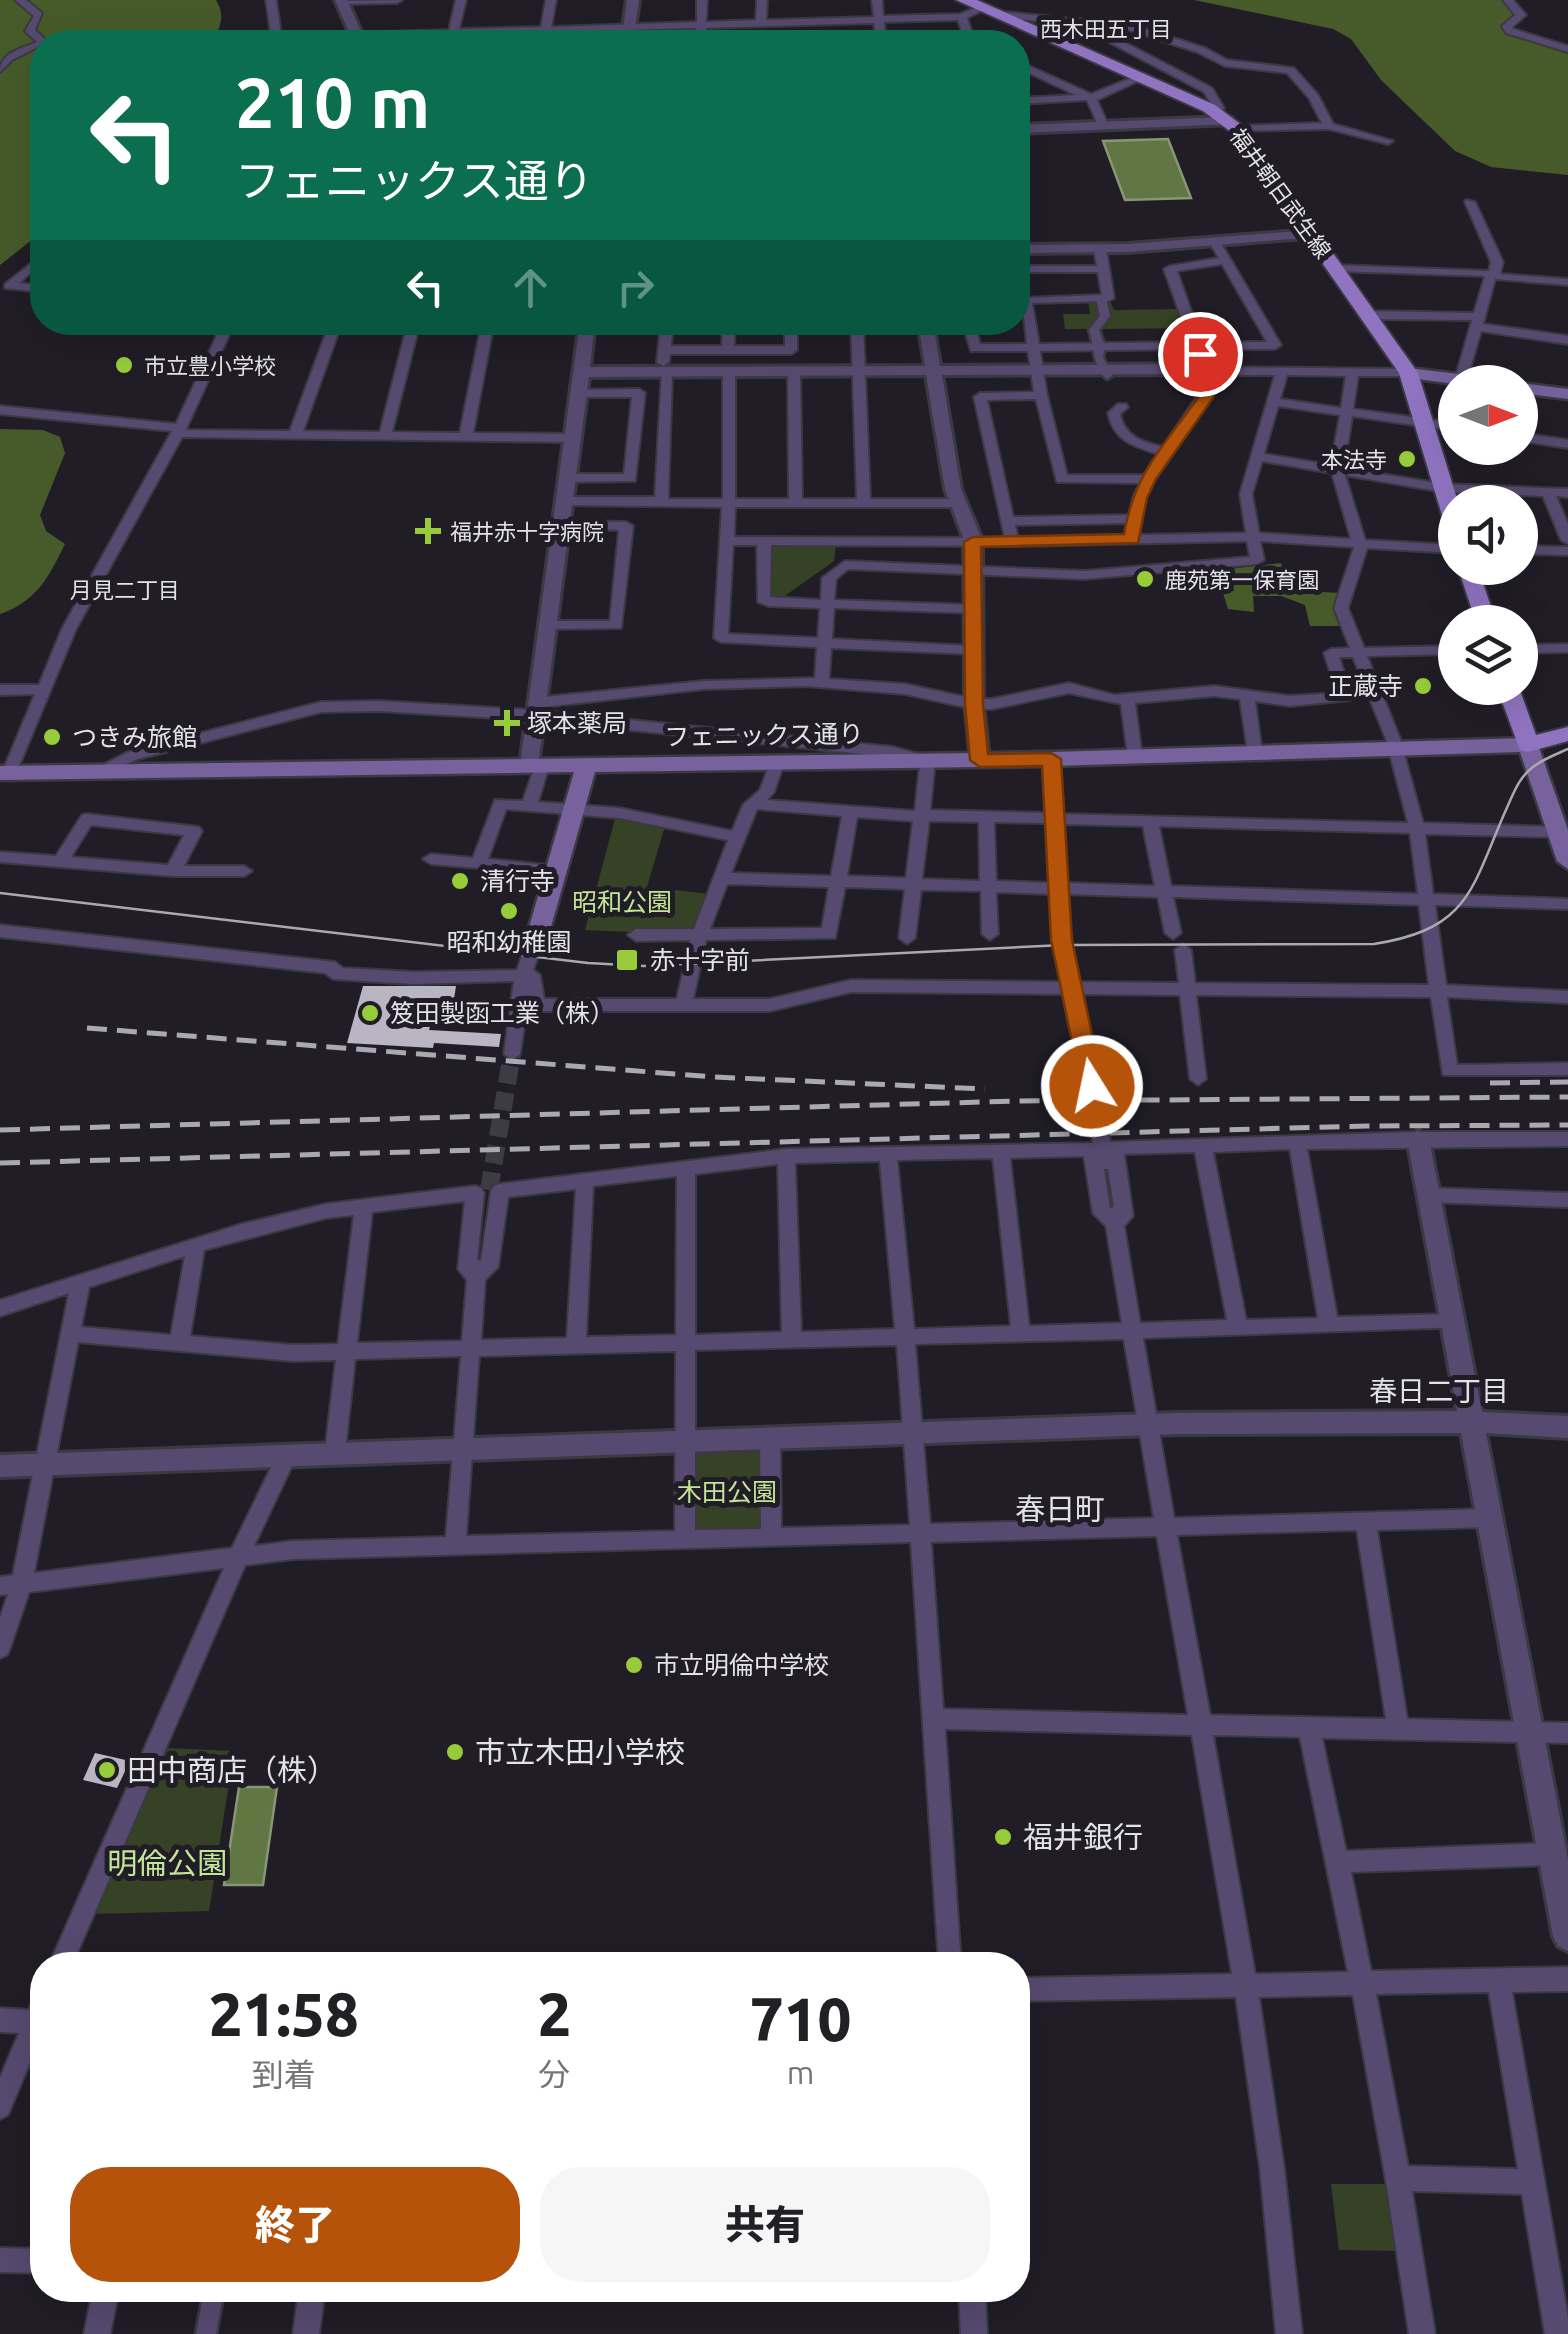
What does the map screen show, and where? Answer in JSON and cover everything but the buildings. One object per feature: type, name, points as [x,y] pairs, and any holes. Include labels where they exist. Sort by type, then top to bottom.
[{"type":"main road","name":"福井朝日武生線","points":[[963,8],[988,11],[1227,121],[1312,234],[1408,373],[1442,485]]},
{"type":"main road","points":[[1408,373],[1438,377]]},
{"type":"main road","points":[[1538,390],[1568,394]]},
{"type":"main road","points":[[1514,705],[1558,809],[1557,832],[1568,861]]},
{"type":"main road","name":"フェニックス通り","points":[[1528,745],[1568,734]]},
{"type":"main road","name":"フェニックス通り","points":[[5,773],[1051,759],[1528,745],[1568,751]]},
{"type":"main road","points":[[538,934],[586,766]]},
{"type":"street","points":[[20,0],[38,15],[30,30]]},
{"type":"street","points":[[271,0],[276,30]]},
{"type":"street","points":[[352,30],[342,1],[397,0]]},
{"type":"street","points":[[454,30],[461,0]]},
{"type":"street","points":[[552,0],[546,30],[880,20],[963,8]]},
{"type":"street","points":[[629,28],[633,0]]},
{"type":"street","points":[[700,30],[702,0]]},
{"type":"street","points":[[760,24],[762,0]]},
{"type":"street","points":[[878,0],[881,30]]},
{"type":"street","points":[[1508,0],[1522,15],[1507,26],[1509,30],[1568,48]]},
{"type":"street","points":[[988,11],[1074,22],[1117,22],[1234,65],[1290,70],[1314,97],[1329,126]]},
{"type":"street","points":[[1074,22],[1208,90],[1227,121]]},
{"type":"street","points":[[0,69],[8,58],[30,49]]},
{"type":"street","points":[[1208,90],[1214,58]]},
{"type":"street","points":[[1030,70],[1091,98],[1103,126]]},
{"type":"street","points":[[1030,100],[1091,98],[1140,78]]},
{"type":"street","points":[[1030,128],[1227,121],[1329,126],[1388,141]]},
{"type":"street","points":[[1466,365],[1496,262],[1470,202]]},
{"type":"street","points":[[1030,249],[1100,249],[1312,234]]},
{"type":"street","points":[[970,335],[972,346],[1271,346],[1277,342],[1216,242]]},
{"type":"street","points":[[1030,300],[1108,298],[1100,249]]},
{"type":"street","points":[[1132,539],[1134,518],[1148,479],[1206,398],[1198,346],[1170,268],[1227,260]]},
{"type":"street","points":[[1335,268],[1568,282]]},
{"type":"street","points":[[30,269],[8,286],[30,288]]},
{"type":"street","points":[[1030,269],[1103,269]]},
{"type":"street","points":[[1101,298],[1105,316],[1094,330],[1100,347],[1098,357],[1106,373]]},
{"type":"street","points":[[1368,314],[1478,322],[1568,340]]},
{"type":"street","points":[[1030,324],[1041,396],[1062,479],[1148,479]]},
{"type":"street","points":[[5,773],[68,629],[178,431],[223,335]]},
{"type":"street","points":[[296,436],[331,335]]},
{"type":"street","points":[[384,436],[411,335]]},
{"type":"street","points":[[466,437],[486,335]]},
{"type":"street","points":[[530,805],[535,766],[534,709],[586,335]]},
{"type":"street","points":[[661,501],[666,335]]},
{"type":"street","points":[[728,350],[729,335]]},
{"type":"street","points":[[665,350],[791,350],[791,335]]},
{"type":"street","points":[[857,335],[864,503]]},
{"type":"street","points":[[928,335],[958,503],[973,541],[974,704],[980,760]]},
{"type":"street","points":[[581,372],[1408,373]]},
{"type":"street","points":[[822,683],[829,578],[845,565],[1104,574],[1257,560],[1246,494],[1282,372]]},
{"type":"street","points":[[1353,372],[1337,469],[1361,544],[1341,608],[1396,748],[1417,829],[1449,1071],[1568,1070]]},
{"type":"street","points":[[730,373],[721,638],[973,650]]},
{"type":"street","points":[[794,373],[796,503]]},
{"type":"street","points":[[566,478],[630,478],[639,394],[578,393]]},
{"type":"street","points":[[1012,542],[980,398],[1041,396]]},
{"type":"street","points":[[1274,402],[1438,425]]},
{"type":"street","points":[[1122,407],[1114,413],[1124,437],[1167,452]]},
{"type":"street","points":[[0,410],[173,427],[186,434],[572,438]]},
{"type":"street","points":[[1538,440],[1568,444]]},
{"type":"street","points":[[1258,457],[1438,487]]},
{"type":"street","points":[[1538,490],[1568,492]]},
{"type":"street","points":[[1547,490],[1568,540]]},
{"type":"street","points":[[563,500],[958,503]]},
{"type":"street","points":[[1007,521],[1134,518]]},
{"type":"street","points":[[545,625],[616,625],[626,526],[560,525]]},
{"type":"street","points":[[726,540],[1012,542],[1252,538],[1438,548]]},
{"type":"street","points":[[764,541],[763,599],[974,610]]},
{"type":"street","points":[[1538,550],[1568,551]]},
{"type":"street","points":[[1538,649],[1568,648]]},
{"type":"street","points":[[534,709],[704,685],[822,683],[905,689],[974,704],[992,704],[1056,688],[1104,699],[1214,691],[1247,698],[1321,701],[1346,697],[1331,653],[1438,650]]},
{"type":"street","points":[[0,690],[43,690]]},
{"type":"street","points":[[1247,698],[1255,753]]},
{"type":"street","points":[[1128,699],[1135,757]]},
{"type":"street","points":[[98,772],[133,755],[322,706],[534,709],[845,746],[928,761],[907,938]]},
{"type":"street","points":[[1051,759],[1062,940],[1092,1086]]},
{"type":"street","points":[[684,1005],[694,950],[720,878],[754,804],[767,792],[777,762]]},
{"type":"street","points":[[480,863],[500,804],[574,808],[737,837]]},
{"type":"street","points":[[754,804],[924,816],[1557,832]]},
{"type":"street","points":[[636,935],[830,934],[850,811]]},
{"type":"street","points":[[986,817],[990,934]]},
{"type":"street","points":[[60,862],[87,818],[194,831],[173,871]]},
{"type":"street","points":[[1150,822],[1172,933]]},
{"type":"street","points":[[0,857],[173,871],[244,871]]},
{"type":"street","points":[[431,859],[556,870]]},
{"type":"street","points":[[720,878],[1568,904]]},
{"type":"street","points":[[0,931],[335,968],[333,973],[496,978],[524,973],[532,976],[536,1005],[788,1004],[851,986],[1440,990],[1568,997]]},
{"type":"street","points":[[512,1054],[524,973],[538,934]]},
{"type":"street","points":[[1183,950],[1198,1079]]},
{"type":"street","points":[[1098,1125],[1147,1426],[1248,1986],[1279,2203],[1288,2334]]},
{"type":"street","points":[[1418,1139],[1568,1936]]},
{"type":"street","points":[[1115,1223],[1124,1216],[1114,1148],[1568,1139]]},
{"type":"street","points":[[1298,1145],[1329,1326]]},
{"type":"street","points":[[1203,1147],[1238,1329]]},
{"type":"street","points":[[476,1277],[489,1266],[500,1190],[786,1156],[1092,1149],[1102,1214],[1115,1223]]},
{"type":"street","points":[[1000,1151],[1022,1335]]},
{"type":"street","points":[[888,1153],[914,1432],[949,1952]]},
{"type":"street","points":[[786,1156],[792,1341]]},
{"type":"street","points":[[685,1538],[686,1168]]},
{"type":"street","points":[[576,1347],[584,1180]]},
{"type":"street","points":[[455,1546],[476,1277],[489,1190]]},
{"type":"street","points":[[0,1308],[196,1246],[326,1212],[475,1193],[467,1268],[476,1277]]},
{"type":"street","points":[[1430,1196],[1568,1200]]},
{"type":"street","points":[[334,1451],[364,1206]]},
{"type":"street","points":[[179,1344],[196,1246]]},
{"type":"street","points":[[0,1648],[11,1585],[44,1464],[81,1281]]},
{"type":"street","points":[[72,1334],[292,1353],[1455,1322]]},
{"type":"street","points":[[0,1466],[461,1446],[1147,1426],[1472,1420],[1568,1427]]},
{"type":"street","points":[[770,1436],[770,1536]]},
{"type":"street","points":[[66,1952],[288,1453]]},
{"type":"street","points":[[11,1585],[294,1550],[921,1530],[1488,1518]]},
{"type":"street","points":[[1366,1520],[1398,1730]]},
{"type":"street","points":[[934,1719],[1568,1733]]},
{"type":"street","points":[[1309,1728],[1366,1983],[1422,2334]]},
{"type":"street","points":[[1338,1862],[1552,1854]]},
{"type":"street","points":[[1030,1990],[1568,1979]]},
{"type":"street","points":[[1499,1980],[1558,2334]]},
{"type":"street","points":[[0,2020],[30,2017]]},
{"type":"street","points":[[0,2107],[30,2039]]},
{"type":"street","points":[[1400,2178],[1532,2182]]},
{"type":"street","points":[[0,2260],[30,2260]]},
{"type":"street","points":[[97,2334],[104,2302]]},
{"type":"street","points":[[206,2334],[212,2302]]},
{"type":"street","points":[[306,2334],[310,2302]]},
{"type":"street","points":[[973,2302],[974,2334]]},
{"type":"green space","points":[[1088,301],[1110,301],[1114,310],[1181,309],[1188,328],[1102,329],[1103,345],[1092,344],[1087,329],[1065,329],[1063,314],[1090,314]]},
{"type":"green space","points":[[836,544],[834,561],[779,600],[768,595],[768,547]]},
{"type":"green space","name":"昭和公園","points":[[615,819],[665,826],[647,887],[710,894],[699,935],[585,930]]},
{"type":"green space","name":"木田公園","points":[[764,1452],[764,1529],[689,1532],[692,1454]]},
{"type":"green space","name":"明倫公園","points":[[164,1748],[234,1751],[209,1911],[92,1914]]},
{"type":"green space","points":[[1331,2184],[1391,2184],[1401,2251],[1339,2250]]},
{"type":"shaded area","points":[[0,0],[216,0],[221,16],[218,30],[30,30],[30,241],[0,265]]},
{"type":"shaded area","points":[[1194,0],[1505,0],[1519,13],[1508,24],[1509,33],[1568,52],[1568,175],[1491,167],[1455,151],[1381,80],[1351,39],[1333,29]]},
{"type":"shaded area","points":[[1168,139],[1191,198],[1125,200],[1103,141]]},
{"type":"shaded area","points":[[0,429],[43,430],[60,437],[65,453],[40,515],[46,531],[65,544],[40,587],[13,609],[0,614]]},
{"type":"shaded area","points":[[1281,563],[1284,575],[1294,576],[1304,591],[1340,593],[1342,626],[1310,626],[1305,605],[1281,596],[1253,596],[1254,612],[1228,609],[1223,593],[1234,591],[1229,569]]},
{"type":"shaded area","points":[[239,1787],[277,1787],[263,1885],[224,1885]]},
{"type":"tunnel","points":[[489,1190],[512,1054]]},
{"type":"tunnel","points":[[1092,1085],[1099,1125]]},
{"type":"tram line","points":[[0,893],[588,963],[644,966],[1063,945],[1374,944],[1430,928],[1462,902],[1523,776],[1568,749]]},
{"type":"railway","points":[[87,1028],[714,1077],[985,1089]]},
{"type":"railway","points":[[1490,1083],[1568,1082]]},
{"type":"railway","points":[[0,1130],[1017,1101],[1568,1097]]},
{"type":"railway","points":[[0,1163],[1367,1126],[1568,1125]]},
{"type":"place","name":"市立豊小学校","points":[[124,365]]},
{"type":"place","name":"本法寺","points":[[1407,459]]},
{"type":"place","name":"福井赤十字病院","points":[[428,531]]},
{"type":"place","name":"鹿苑第一保育園","points":[[1145,579]]},
{"type":"place","name":"正蔵寺","points":[[1423,686]]},
{"type":"place","name":"塚本薬局","points":[[507,723]]},
{"type":"place","name":"つきみ旅館","points":[[52,737]]},
{"type":"place","name":"清行寺","points":[[460,881]]},
{"type":"place","name":"昭和幼稚園","points":[[509,911]]},
{"type":"place","name":"赤十字前","points":[[627,960]]},
{"type":"place","name":"笈田製函工業（株）","points":[[370,1013]]},
{"type":"place","name":"市立明倫中学校","points":[[634,1665]]},
{"type":"place","name":"市立木田小学校","points":[[455,1752]]},
{"type":"place","name":"田中商店（株）","points":[[107,1770]]},
{"type":"place","name":"福井銀行","points":[[1003,1837]]},
{"type":"district","name":"西木田五丁目","points":[[1106,28]]},
{"type":"district","name":"月見二丁目","points":[[125,589]]},
{"type":"district","name":"春日二丁目","points":[[1439,1390]]},
{"type":"district","name":"春日町","points":[[1060,1509]]},
{"type":"route","points":[[1092,1086],[1062,940],[1051,759],[980,760],[974,704],[973,542],[1132,539],[1139,498],[1148,479],[1206,398],[1208,389],[1200,354]]}]
